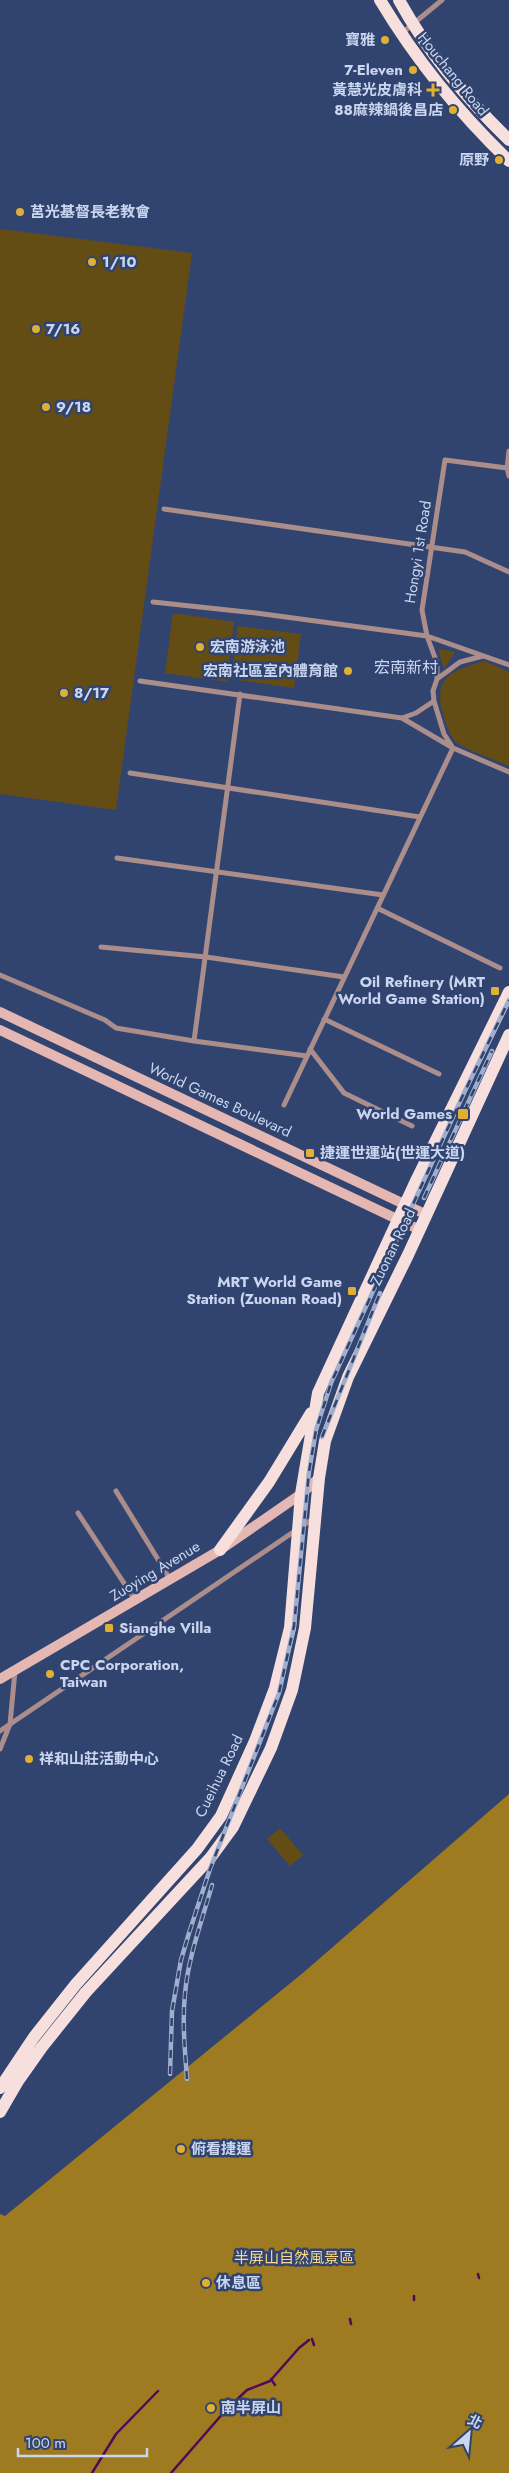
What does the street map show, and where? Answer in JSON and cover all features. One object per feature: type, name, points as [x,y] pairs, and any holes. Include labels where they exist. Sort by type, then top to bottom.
[{"type":"main road","name":"Houchang Road","points":[[380,0],[400,34],[424,68],[452,101],[509,161]]},
{"type":"main road","name":"Houchang Road","points":[[399,0],[412,24],[449,76],[509,140]]},
{"type":"main road","name":"Zuonan Road","points":[[314,1409],[324,1376],[509,992]]},
{"type":"main road","name":"Zuonan Road","points":[[319,1478],[325,1441],[348,1377],[420,1230],[509,1035]]},
{"type":"main road","name":"Cueihua Road","points":[[0,2088],[34,2037],[76,1984],[197,1849],[221,1816],[255,1741],[276,1688],[290,1628],[301,1494],[314,1409]]},
{"type":"main road","points":[[220,1550],[269,1482],[314,1409]]},
{"type":"main road","points":[[0,2112],[18,2081],[42,2047],[86,1992],[211,1857],[233,1827],[271,1748],[292,1690],[305,1628],[319,1478]]},
{"type":"street","points":[[400,34],[442,0]]},
{"type":"street","points":[[509,451],[507,468],[509,476]]},
{"type":"street","name":"Hongyi 1st Road","points":[[453,748],[444,734],[434,700],[433,691],[437,678],[437,663],[427,636],[422,610],[445,460],[507,468]]},
{"type":"street","points":[[164,509],[269,522],[465,552],[509,572]]},
{"type":"street","points":[[153,602],[256,613],[427,636],[509,664]]},
{"type":"street","points":[[437,678],[460,662],[485,655]]},
{"type":"street","points":[[140,681],[402,718],[453,748],[509,772]]},
{"type":"street","points":[[194,1041],[240,694]]},
{"type":"street","points":[[402,718],[416,713],[434,700]]},
{"type":"street","points":[[284,1105],[453,748]]},
{"type":"street","points":[[130,773],[420,817]]},
{"type":"street","points":[[117,858],[383,895]]},
{"type":"street","points":[[377,908],[500,968]]},
{"type":"street","points":[[101,947],[206,957],[344,977]]},
{"type":"street","points":[[0,975],[105,1020],[116,1028],[194,1041],[307,1056]]},
{"type":"street","name":"World Games Boulevard","points":[[0,1012],[427,1215]]},
{"type":"street","points":[[324,1019],[439,1074]]},
{"type":"street","name":"World Games Boulevard","points":[[0,1030],[420,1230]]},
{"type":"street","points":[[310,1049],[344,1093],[412,1126]]},
{"type":"street","name":"Zuoying Avenue","points":[[0,1680],[220,1550],[301,1494],[319,1478]]},
{"type":"street","points":[[116,1491],[170,1579]]},
{"type":"street","points":[[78,1513],[135,1600]]},
{"type":"street","points":[[0,1731],[316,1517]]},
{"type":"street","points":[[0,1749],[10,1724],[15,1671]]},
{"type":"shaded area","points":[[0,229],[192,253],[116,810],[0,794]]},
{"type":"shaded area","name":"宏南游泳池","points":[[173,613],[234,622],[227,682],[165,673]]},
{"type":"shaded area","points":[[238,626],[301,634],[294,688],[231,679]]},
{"type":"shaded area","points":[[438,649],[455,652],[444,669]]},
{"type":"shaded area","points":[[485,661],[509,672],[509,766],[456,742],[447,725],[440,701],[440,691],[448,677],[463,668]]},
{"type":"shaded area","points":[[280,1828],[303,1855],[290,1866],[267,1839]]},
{"type":"green space","name":"半屏山自然風景區","points":[[509,1794],[509,2473],[0,2473],[0,2214],[5,2216],[304,1972]]},
{"type":"waterway","points":[[478,2274],[479,2278]]},
{"type":"waterway","points":[[350,2319],[351,2324]]},
{"type":"waterway","points":[[312,2339],[314,2345]]},
{"type":"waterway","points":[[171,2473],[225,2411],[247,2390],[270,2381],[299,2348],[309,2340]]},
{"type":"waterway","points":[[271,2379],[275,2385]]},
{"type":"waterway","points":[[92,2473],[116,2434],[158,2391]]},
{"type":"railway","points":[[170,2074],[172,2011],[181,1960],[210,1869],[279,1693],[294,1626],[309,1472],[316,1430],[331,1383],[464,1093],[509,1000]]},
{"type":"railway","points":[[424,1198],[492,1051]]},
{"type":"railway","points":[[322,1437],[380,1293]]},
{"type":"railway","points":[[187,2079],[184,2026],[187,1980],[192,1953],[212,1885]]},
{"type":"place","name":"寶雅","points":[[385,40]]},
{"type":"place","name":"7-Eleven","points":[[413,70]]},
{"type":"place","name":"黃慧光皮膚科","points":[[433,90]]},
{"type":"place","name":"88麻辣鍋後昌店","points":[[453,110]]},
{"type":"place","name":"原野","points":[[499,160]]},
{"type":"place","name":"莒光基督長老教會","points":[[20,212]]},
{"type":"place","name":"1/10","points":[[92,262]]},
{"type":"place","name":"7/16","points":[[36,329]]},
{"type":"place","name":"9/18","points":[[46,407]]},
{"type":"place","name":"宏南游泳池","points":[[200,647]]},
{"type":"place","name":"宏南社區室內體育館","points":[[348,671]]},
{"type":"place","name":"8/17","points":[[64,693]]},
{"type":"place","name":"Oil Refinery (MRT World Game Station)","points":[[495,991]]},
{"type":"place","name":"World Games","points":[[463,1114]]},
{"type":"place","name":"捷運世運站(世運大道)","points":[[310,1153]]},
{"type":"place","name":"MRT World Game Station (Zuonan Road)","points":[[352,1291]]},
{"type":"place","name":"Sianghe Villa","points":[[109,1628]]},
{"type":"place","name":"CPC Corporation, Taiwan","points":[[50,1674]]},
{"type":"place","name":"祥和山莊活動中心","points":[[29,1759]]},
{"type":"place","name":"俯看捷運","points":[[181,2149]]},
{"type":"place","name":"休息區","points":[[206,2283]]},
{"type":"place","name":"南半屏山","points":[[211,2408]]},
{"type":"district","name":"宏南新村","points":[[406,667]]}]
